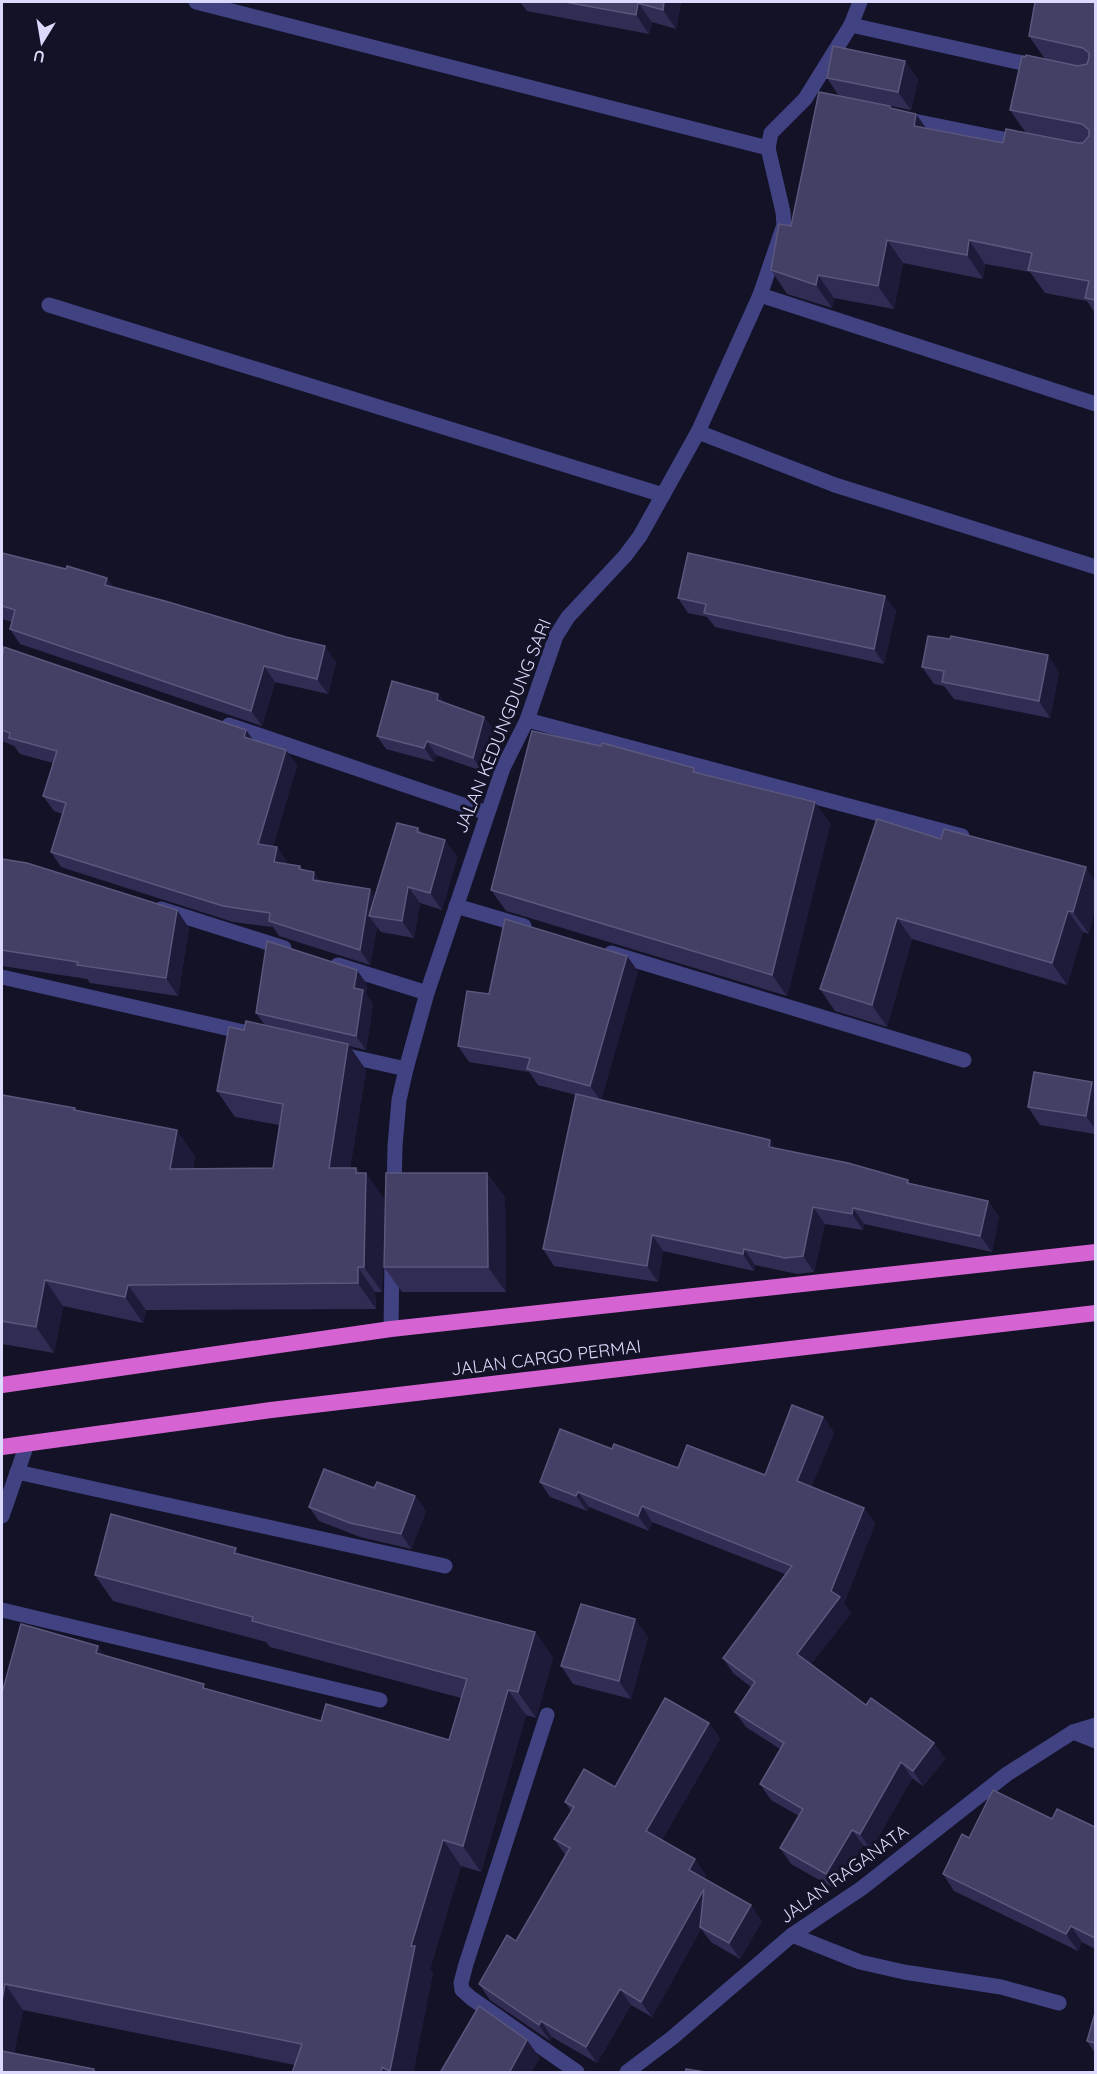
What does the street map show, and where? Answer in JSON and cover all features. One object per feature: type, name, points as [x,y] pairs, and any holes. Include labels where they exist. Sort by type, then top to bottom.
[{"type":"highway","points":[[2,1385],[391,1329],[1095,1252]]},
{"type":"highway","name":"JALAN CARGO PERMAI","points":[[2,1447],[271,1410],[1095,1313]]},
{"type":"street","points":[[196,2],[768,148],[771,133],[810,100],[851,25],[860,2]]},
{"type":"street","points":[[851,25],[1049,69]]},
{"type":"street","points":[[886,116],[1037,146]]},
{"type":"street","name":"JALAN KEDUNGDUNG SARI","points":[[393,1202],[394,1146],[399,1100],[406,1069],[427,993],[503,768],[527,720],[556,636],[568,617],[625,556],[640,536],[698,432],[760,295],[784,225],[768,148]]},
{"type":"street","points":[[760,295],[1095,404]]},
{"type":"street","points":[[49,304],[663,495]]},
{"type":"street","points":[[698,432],[835,485],[1095,567]]},
{"type":"street","points":[[527,720],[972,838]]},
{"type":"street","points":[[216,721],[487,813]]},
{"type":"street","points":[[147,904],[304,954]]},
{"type":"street","points":[[456,906],[535,930]]},
{"type":"street","points":[[591,947],[964,1060]]},
{"type":"street","points":[[326,961],[427,993]]},
{"type":"street","points":[[2,977],[267,1037]]},
{"type":"street","points":[[325,1050],[406,1069]]},
{"type":"street","points":[[391,1329],[392,1247]]},
{"type":"street","points":[[2,1516],[27,1444]]},
{"type":"street","points":[[17,1472],[445,1566]]},
{"type":"street","points":[[2,1610],[380,1700]]},
{"type":"street","points":[[547,1716],[466,1964],[461,1986],[471,1998],[577,2073]]},
{"type":"street","name":"JALAN RAGANATA","points":[[627,2073],[672,2038],[792,1935],[862,1888],[1007,1774],[1073,1732],[1095,1725]]},
{"type":"street","points":[[1073,1732],[1095,1741]]},
{"type":"street","points":[[792,1935],[860,1962],[904,1972],[1000,1987],[1059,2003]]},
{"type":"building","points":[[565,2],[664,2],[663,10],[638,3],[636,15]]},
{"type":"building","points":[[1035,2],[1095,2],[1095,300],[1085,298],[1089,281],[1028,270],[1032,253],[969,240],[967,255],[887,240],[878,286],[818,275],[816,285],[771,270],[779,224],[791,226],[819,92],[890,106],[890,108],[916,114],[914,126],[1003,143],[1006,129],[1083,143],[1089,136],[1089,130],[1082,124],[1010,110],[1022,56],[1078,66],[1087,64],[1089,58],[1089,53],[1083,48],[1029,36]]},
{"type":"building","points":[[833,46],[905,61],[898,92],[827,78]]},
{"type":"building","points":[[2,553],[66,569],[67,566],[107,578],[105,585],[325,646],[317,679],[264,666],[251,711],[10,629],[15,610],[2,606]]},
{"type":"building","points":[[688,553],[885,596],[874,649],[704,613],[706,604],[678,598]]},
{"type":"building","points":[[928,636],[950,639],[951,636],[1048,655],[1039,701],[942,682],[944,671],[922,667]]},
{"type":"building","points":[[4,647],[246,730],[244,737],[286,750],[258,844],[277,847],[274,862],[300,866],[299,869],[314,872],[313,880],[370,889],[360,950],[269,921],[270,913],[223,906],[51,852],[66,803],[43,796],[57,751],[9,738],[10,733],[2,730]]},
{"type":"building","points":[[392,681],[438,694],[437,700],[484,717],[473,758],[427,741],[424,748],[377,736]]},
{"type":"building","points":[[532,731],[601,746],[602,743],[694,768],[693,772],[815,802],[772,975],[491,890]]},
{"type":"building","points":[[877,819],[941,839],[944,829],[1086,867],[1073,912],[1068,911],[1052,963],[897,918],[872,1005],[820,989]]},
{"type":"building","points":[[397,823],[418,828],[417,832],[445,840],[430,893],[408,887],[402,921],[369,916]]},
{"type":"building","points":[[2,859],[27,863],[177,910],[166,978],[77,965],[78,962],[2,950]]},
{"type":"building","points":[[505,919],[627,956],[590,1086],[527,1069],[530,1058],[458,1046],[467,991],[489,994]]},
{"type":"building","points":[[267,941],[357,970],[354,988],[363,990],[356,1036],[256,1013]]},
{"type":"building","points":[[246,1021],[348,1044],[329,1168],[356,1168],[356,1173],[366,1173],[364,1267],[358,1267],[358,1283],[128,1285],[125,1297],[45,1280],[36,1327],[2,1321],[2,1095],[177,1130],[170,1169],[273,1168],[283,1104],[217,1091],[229,1027],[244,1030]]},
{"type":"building","points":[[1034,1072],[1092,1082],[1086,1116],[1028,1107]]},
{"type":"building","points":[[576,1094],[770,1140],[769,1147],[848,1163],[908,1180],[907,1183],[988,1201],[980,1236],[853,1208],[852,1214],[813,1207],[803,1256],[785,1258],[744,1249],[743,1254],[652,1235],[647,1266],[543,1249]]},
{"type":"building","points":[[386,1173],[487,1173],[488,1267],[384,1267]]},
{"type":"building","points":[[792,1405],[823,1417],[797,1481],[864,1508],[831,1591],[840,1597],[797,1654],[866,1705],[871,1698],[934,1743],[913,1771],[901,1762],[860,1834],[852,1830],[826,1874],[780,1848],[803,1809],[760,1784],[784,1743],[735,1712],[755,1682],[723,1658],[792,1566],[642,1506],[638,1516],[578,1492],[576,1496],[540,1482],[560,1429],[612,1449],[614,1444],[678,1468],[687,1445],[765,1475]]},
{"type":"building","points":[[324,1469],[374,1488],[377,1482],[415,1496],[401,1534],[350,1523],[309,1507]]},
{"type":"building","points":[[111,1514],[236,1548],[234,1553],[535,1632],[518,1692],[508,1690],[463,1846],[443,1840],[411,1946],[415,1946],[390,2071],[382,2067],[381,2073],[292,2073],[302,2044],[5,1984],[2,2001],[2,1693],[21,1624],[98,1646],[96,1653],[204,1684],[203,1688],[321,1721],[326,1704],[449,1740],[467,1679],[252,1621],[253,1617],[95,1575]]},
{"type":"building","points":[[581,1604],[635,1619],[619,1681],[561,1666]]},
{"type":"building","points":[[665,1698],[709,1723],[646,1831],[695,1859],[689,1870],[751,1905],[729,1943],[700,1927],[704,1889],[641,2002],[620,1989],[586,2047],[541,2021],[539,2025],[479,1984],[507,1935],[516,1941],[570,1848],[554,1839],[574,1807],[565,1802],[584,1769],[615,1787]]},
{"type":"building","points":[[993,1790],[1052,1819],[1057,1809],[1095,1827],[1095,1938],[1071,1926],[1066,1934],[943,1874],[962,1834],[969,1838]]},
{"type":"building","points":[[479,2006],[527,2040],[509,2073],[440,2073]]},
{"type":"building","points":[[1095,2013],[1095,2043],[1087,2041]]},
{"type":"building","points":[[2,2051],[94,2069],[94,2073],[2,2073]]},
{"type":"building","points":[[686,2069],[712,2073],[685,2073]]}]
